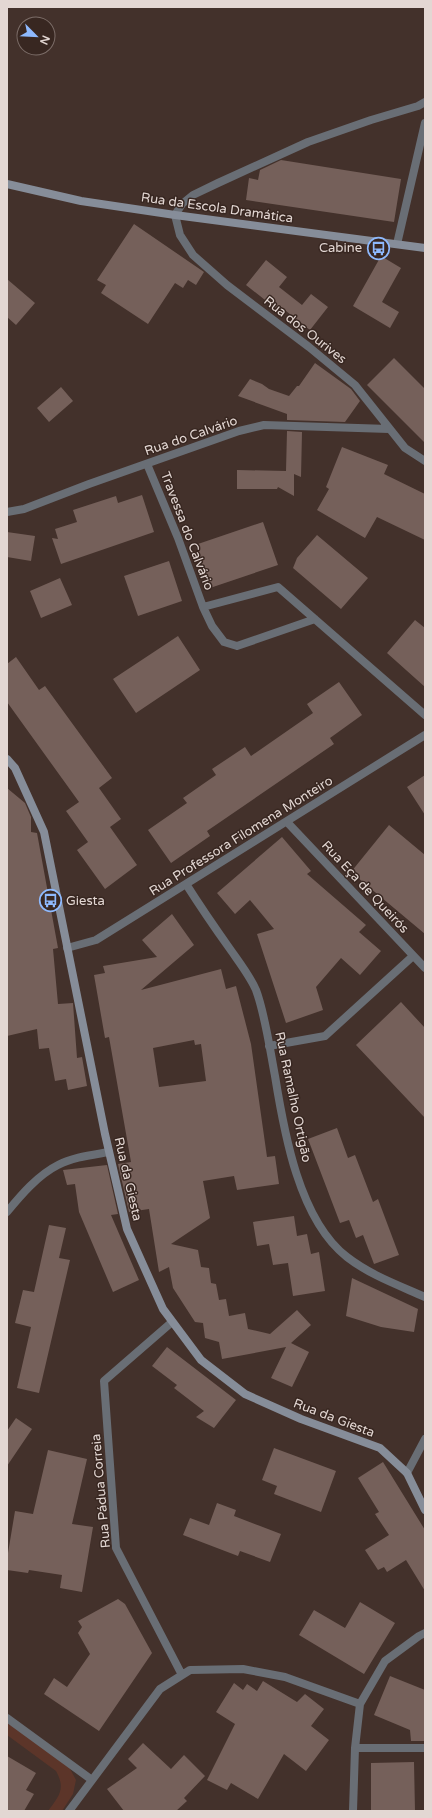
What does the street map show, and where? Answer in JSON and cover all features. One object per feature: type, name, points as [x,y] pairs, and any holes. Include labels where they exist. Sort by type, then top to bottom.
[{"type":"street","points":[[175,215],[182,204],[193,195],[308,142],[371,120],[418,106],[425,102]]},
{"type":"street","points":[[396,244],[425,123]]},
{"type":"street","name":"Rua da Escola Dramática","points":[[7,184],[81,201],[425,248]]},
{"type":"street","name":"Rua dos Ourives","points":[[175,215],[180,235],[193,255],[227,285],[309,347],[356,385],[405,448],[425,461]]},
{"type":"street","name":"Rua do Calvário","points":[[7,512],[24,509],[239,431],[264,425],[389,428]]},
{"type":"street","name":"Travessa do Calvário","points":[[147,464],[178,538],[203,607],[212,626],[224,642],[237,646],[314,619]]},
{"type":"street","name":"Travessa do Calvário","points":[[203,607],[278,587],[425,715]]},
{"type":"street","name":"Rua Professora Filomena Monteiro","points":[[67,948],[96,940],[425,735]]},
{"type":"street","name":"Rua da Giesta","points":[[7,759],[15,768],[44,832],[109,1152],[127,1229],[163,1309],[201,1360],[245,1394],[301,1419],[380,1448],[408,1473]]},
{"type":"street","name":"Rua Eça de Queirós","points":[[287,822],[425,968]]},
{"type":"street","name":"Rua Ramalho Ortigão","points":[[186,884],[256,990],[269,1046],[279,1102],[293,1160],[308,1205],[324,1233],[346,1257],[373,1274],[425,1297]]},
{"type":"street","points":[[269,1046],[325,1036],[414,956]]},
{"type":"street","points":[[7,1212],[36,1181],[57,1165],[78,1158],[109,1152]]},
{"type":"street","name":"Rua Pádua Correia","points":[[172,1322],[104,1381],[116,1548],[182,1675]]},
{"type":"street","points":[[425,1439],[408,1473],[425,1510]]},
{"type":"street","points":[[353,1811],[355,1748],[360,1704],[385,1661],[425,1633]]},
{"type":"street","points":[[69,1811],[160,1689],[190,1670],[243,1669],[285,1677],[360,1704]]},
{"type":"street","points":[[7,1718],[92,1780]]},
{"type":"street","points":[[355,1748],[425,1748]]},
{"type":"shaded area","points":[[7,1714],[69,1767],[76,1780],[73,1794],[62,1811],[48,1811],[58,1796],[61,1788],[61,1783],[56,1771],[7,1735]]},
{"type":"building","points":[[281,160],[401,179],[394,222],[246,200],[249,178],[258,180],[260,170]]},
{"type":"building","points":[[134,224],[204,272],[196,285],[188,280],[183,288],[175,283],[148,324],[101,293],[106,285],[97,280]]},
{"type":"building","points":[[381,256],[401,268],[382,302],[399,312],[390,328],[353,306]]},
{"type":"building","points":[[266,260],[287,277],[279,287],[302,305],[311,294],[328,307],[310,330],[281,307],[279,311],[246,285]]},
{"type":"building","points":[[7,279],[35,303],[16,325],[7,317]]},
{"type":"building","points":[[394,358],[425,389],[425,443],[367,385]]},
{"type":"building","points":[[315,363],[351,389],[360,401],[345,422],[287,420],[287,414],[238,396],[250,379],[269,389],[289,396],[297,386],[299,386]]},
{"type":"building","points":[[61,387],[73,401],[49,422],[37,408]]},
{"type":"building","points":[[287,431],[302,432],[301,477],[294,474],[294,496],[278,487],[277,489],[237,489],[237,470],[286,471]]},
{"type":"building","points":[[342,447],[388,465],[384,474],[425,494],[425,540],[377,517],[365,538],[317,510],[329,489],[326,487]]},
{"type":"building","points":[[142,495],[154,532],[61,564],[52,538],[58,539],[55,529],[77,522],[73,510],[116,496],[118,503]]},
{"type":"building","points":[[263,522],[278,565],[210,588],[195,545]]},
{"type":"building","points":[[7,532],[35,536],[31,561],[7,557]]},
{"type":"building","points":[[317,535],[368,578],[341,609],[293,568],[297,558]]},
{"type":"building","points":[[169,561],[182,601],[138,616],[124,576]]},
{"type":"building","points":[[60,578],[72,605],[41,618],[30,591]]},
{"type":"building","points":[[415,620],[425,628],[425,687],[387,653]]},
{"type":"building","points":[[178,636],[200,670],[136,713],[113,679]]},
{"type":"building","points":[[16,657],[39,690],[45,686],[112,778],[99,788],[121,819],[110,827],[137,865],[105,889],[77,850],[88,842],[66,811],[79,802],[7,702],[7,664]]},
{"type":"building","points":[[339,682],[362,715],[330,738],[334,744],[207,831],[210,836],[171,863],[148,830],[187,803],[183,798],[216,775],[212,769],[245,747],[251,756],[313,713],[307,704]]},
{"type":"building","points":[[425,775],[425,815],[407,787]]},
{"type":"building","points":[[7,788],[25,803],[31,817],[31,832],[37,833],[58,948],[53,949],[58,1004],[73,1003],[77,1058],[82,1057],[87,1086],[68,1090],[66,1079],[55,1081],[49,1048],[39,1049],[37,1029],[7,1036]]},
{"type":"building","points":[[389,825],[425,855],[425,934],[351,872]]},
{"type":"building","points":[[282,837],[311,871],[307,874],[366,925],[359,932],[381,951],[360,975],[341,958],[316,987],[323,1010],[286,1023],[257,934],[274,929],[250,900],[235,914],[217,893]]},
{"type":"building","points":[[172,914],[194,945],[141,990],[221,969],[226,989],[236,986],[251,1044],[267,1157],[275,1156],[279,1184],[237,1190],[234,1176],[203,1181],[210,1218],[171,1244],[198,1250],[201,1267],[209,1268],[211,1283],[216,1284],[219,1300],[226,1299],[229,1316],[245,1313],[248,1329],[270,1334],[297,1310],[311,1325],[291,1343],[309,1352],[292,1387],[271,1378],[286,1347],[222,1359],[219,1342],[205,1338],[203,1323],[195,1322],[173,1288],[169,1267],[159,1272],[149,1209],[129,1212],[118,1164],[131,1162],[109,1037],[105,1038],[94,975],[105,973],[103,966],[157,957],[142,940]],"holes":[[[194,1040],[195,1045],[201,1044],[206,1081],[159,1087],[153,1048]]]},
{"type":"building","points":[[401,1002],[425,1028],[425,1118],[356,1045]]},
{"type":"building","points":[[337,1128],[348,1158],[355,1155],[373,1202],[378,1199],[399,1255],[374,1264],[363,1235],[356,1238],[349,1220],[340,1223],[308,1139]]},
{"type":"building","points":[[107,1165],[118,1214],[111,1215],[139,1280],[113,1292],[79,1212],[75,1184],[67,1185],[63,1170]]},
{"type":"building","points":[[294,1216],[297,1236],[307,1234],[311,1254],[319,1252],[325,1291],[293,1296],[288,1263],[273,1265],[269,1244],[257,1246],[253,1222]]},
{"type":"building","points":[[49,1225],[66,1228],[59,1258],[70,1260],[39,1393],[17,1388],[31,1327],[15,1323],[23,1290],[34,1292]]},
{"type":"building","points":[[352,1278],[418,1309],[414,1332],[381,1327],[346,1316]]},
{"type":"building","points":[[167,1347],[236,1400],[214,1428],[196,1417],[204,1411],[174,1388],[177,1385],[152,1366]]},
{"type":"building","points":[[16,1418],[32,1429],[7,1466],[7,1431]]},
{"type":"building","points":[[274,1448],[336,1471],[321,1512],[274,1494],[277,1486],[262,1480]]},
{"type":"building","points":[[48,1450],[87,1459],[72,1524],[93,1527],[82,1592],[60,1588],[62,1575],[29,1570],[28,1573],[7,1570],[7,1559],[15,1511],[33,1514]]},
{"type":"building","points":[[383,1462],[425,1530],[425,1591],[406,1560],[387,1572],[384,1567],[378,1570],[365,1550],[389,1535],[375,1514],[379,1512],[358,1478]]},
{"type":"building","points":[[217,1503],[236,1510],[234,1516],[281,1534],[270,1562],[240,1551],[238,1556],[183,1535],[190,1518],[209,1525]]},
{"type":"building","points":[[118,1599],[125,1604],[152,1653],[99,1731],[44,1694],[54,1678],[67,1687],[90,1654],[78,1633],[82,1627],[78,1621]]},
{"type":"building","points":[[360,1602],[395,1623],[364,1674],[299,1635],[314,1610],[345,1628]]},
{"type":"building","points":[[390,1676],[425,1690],[425,1741],[411,1741],[410,1730],[374,1715]]},
{"type":"building","points":[[263,1681],[297,1702],[305,1694],[324,1709],[311,1726],[329,1740],[306,1771],[284,1754],[258,1799],[231,1783],[227,1790],[207,1780],[235,1724],[216,1712],[234,1683],[243,1690],[247,1684],[257,1691]]},
{"type":"building","points":[[143,1743],[171,1769],[184,1755],[205,1776],[184,1798],[187,1801],[176,1811],[124,1811],[107,1789],[137,1768],[128,1759]]},
{"type":"building","points":[[7,1756],[36,1773],[26,1790],[34,1794],[24,1811],[7,1811]]},
{"type":"building","points":[[414,1762],[415,1811],[371,1811],[371,1763]]},
{"type":"place","name":"Cabine","points":[[378,248]]},
{"type":"place","name":"Giesta","points":[[50,901]]}]
